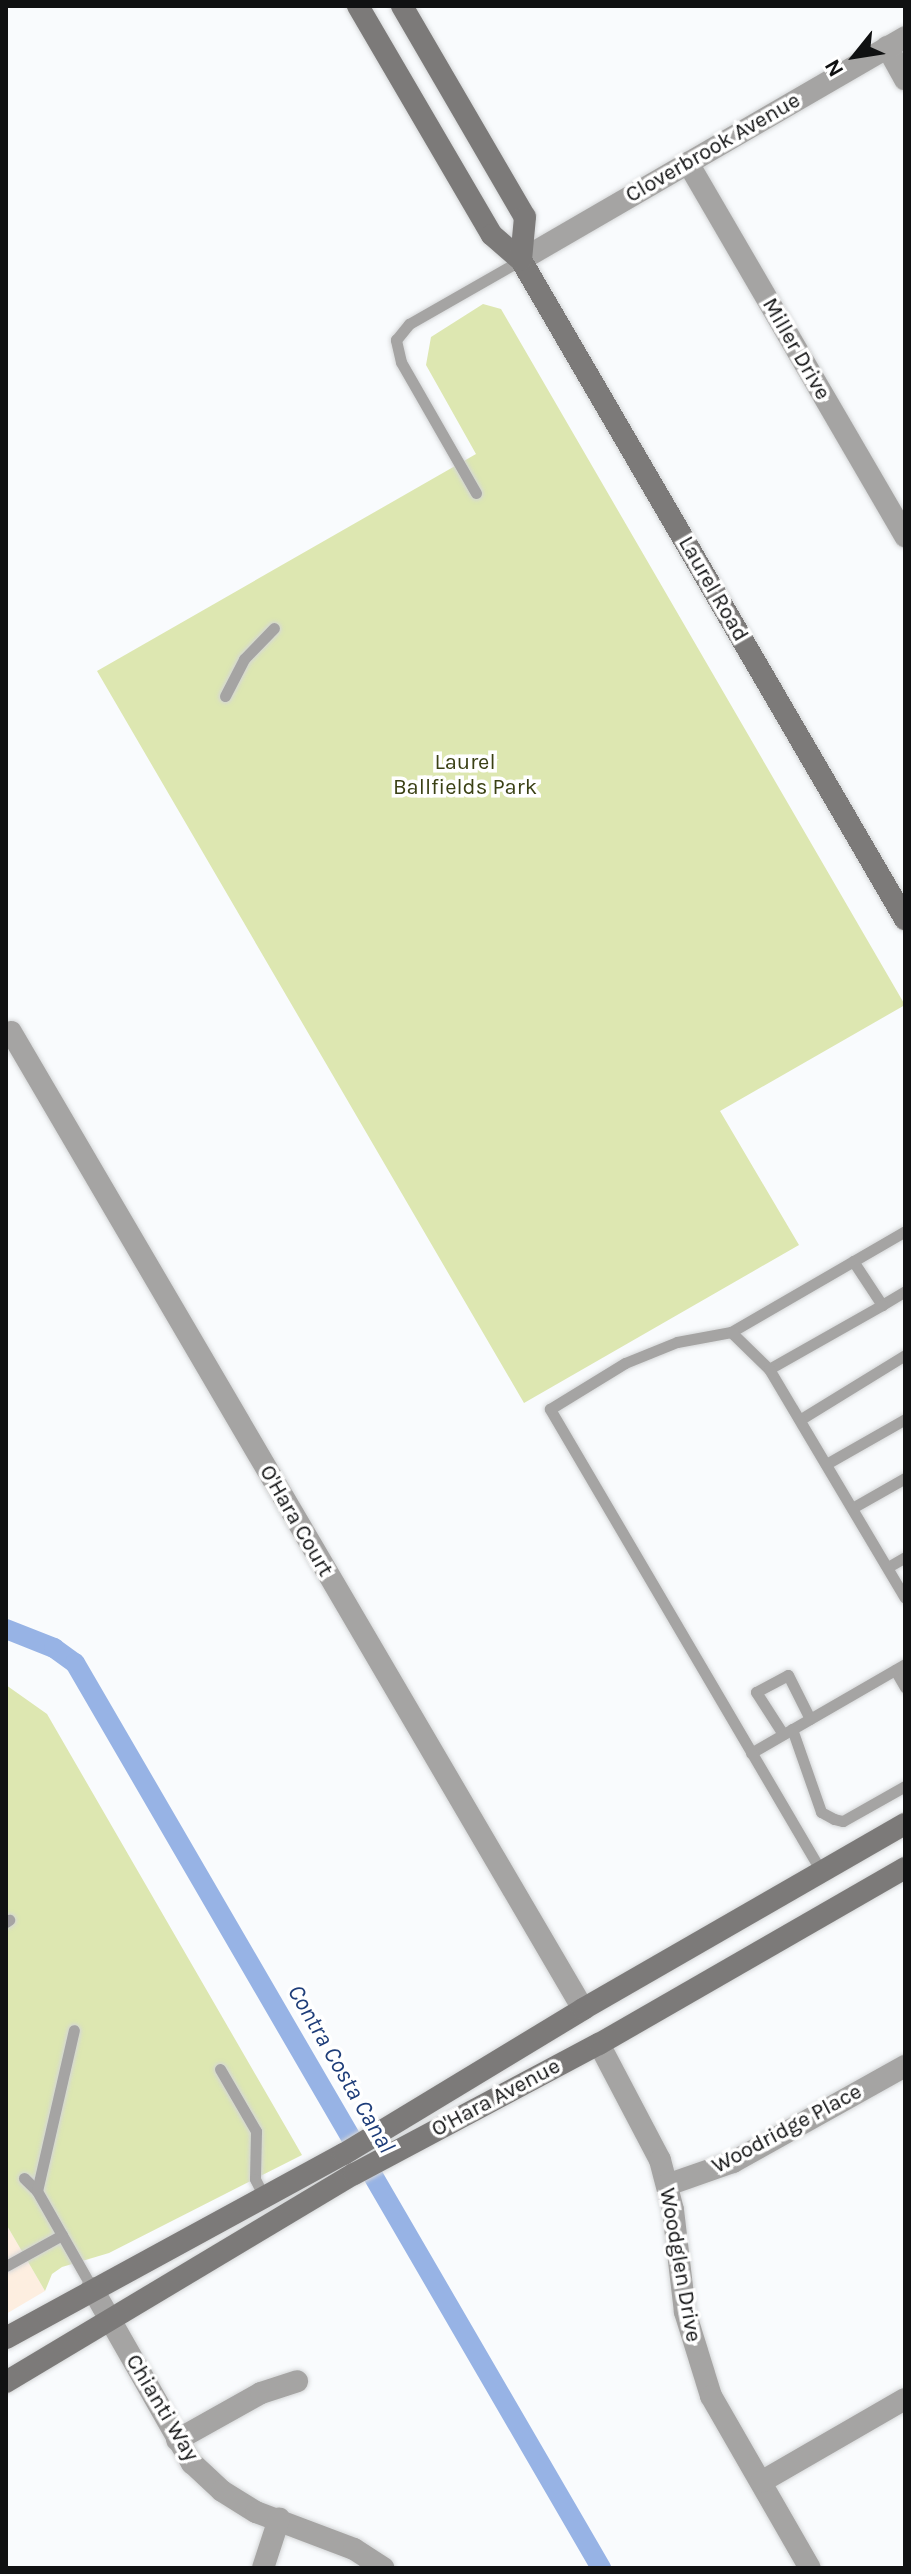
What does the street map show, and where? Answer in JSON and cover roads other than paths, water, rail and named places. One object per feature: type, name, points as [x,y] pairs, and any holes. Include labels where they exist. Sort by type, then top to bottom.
[{"type":"main road","name":"Laurel Road","points":[[358,6],[492,235],[521,260],[905,919]]},
{"type":"main road","points":[[402,6],[525,217],[521,260]]},
{"type":"main road","name":"O'Hara Avenue","points":[[6,2382],[111,2322],[349,2164],[366,2141],[583,2009],[905,1824]]},
{"type":"main road","name":"O'Hara Avenue","points":[[6,2338],[92,2288],[264,2197],[349,2164],[377,2161],[599,2044],[905,1868]]},
{"type":"street","name":"Cloverbrook Avenue","points":[[521,260],[896,42]]},
{"type":"street","points":[[896,42],[905,79]]},
{"type":"street","name":"Miller Drive","points":[[688,163],[905,536]]},
{"type":"street","name":"O'Hara Court","points":[[11,1032],[583,2009]]},
{"type":"street","name":"Woodglen Drive","points":[[599,2044],[640,2115],[667,2185],[697,2357],[711,2396],[810,2568]]},
{"type":"street","name":"Woodridge Place","points":[[667,2185],[733,2162],[905,2066]]},
{"type":"street","name":"Chianti Way","points":[[92,2288],[177,2440],[222,2491],[279,2519],[354,2549],[383,2568]]},
{"type":"street","points":[[177,2440],[261,2393],[297,2381]]},
{"type":"street","points":[[761,2482],[905,2399]]},
{"type":"street","points":[[263,2568],[279,2519]]},
{"type":"lane","points":[[476,493],[401,362],[396,340],[409,324],[521,260]]},
{"type":"lane","points":[[225,696],[244,659],[274,628]]},
{"type":"lane","points":[[821,1871],[550,1409],[625,1363],[677,1342],[731,1332],[905,1231]]},
{"type":"lane","points":[[853,1261],[882,1305]]},
{"type":"lane","points":[[769,1369],[905,1291]]},
{"type":"lane","points":[[731,1332],[769,1369],[828,1463],[905,1598]]},
{"type":"lane","points":[[801,1419],[905,1355]]},
{"type":"lane","points":[[828,1463],[905,1419]]},
{"type":"lane","points":[[854,1507],[905,1478]]},
{"type":"lane","points":[[888,1567],[905,1557]]},
{"type":"lane","points":[[751,1753],[900,1667],[905,1687]]},
{"type":"lane","points":[[810,1719],[788,1675],[756,1692],[788,1732],[821,1812],[843,1821],[905,1786]]},
{"type":"lane","points":[[37,2191],[74,2030]]},
{"type":"lane","points":[[220,2069],[256,2131],[255,2179],[264,2197]]},
{"type":"lane","points":[[24,2178],[37,2191],[92,2288]]},
{"type":"lane","points":[[6,2266],[62,2235]]},
{"type":"waterway","name":"Contra Costa Canal","points":[[6,1629],[54,1648],[75,1663],[601,2568]]},
{"type":"park label","name":"Laurel Ballfields Park","points":[[465,774]]}]
